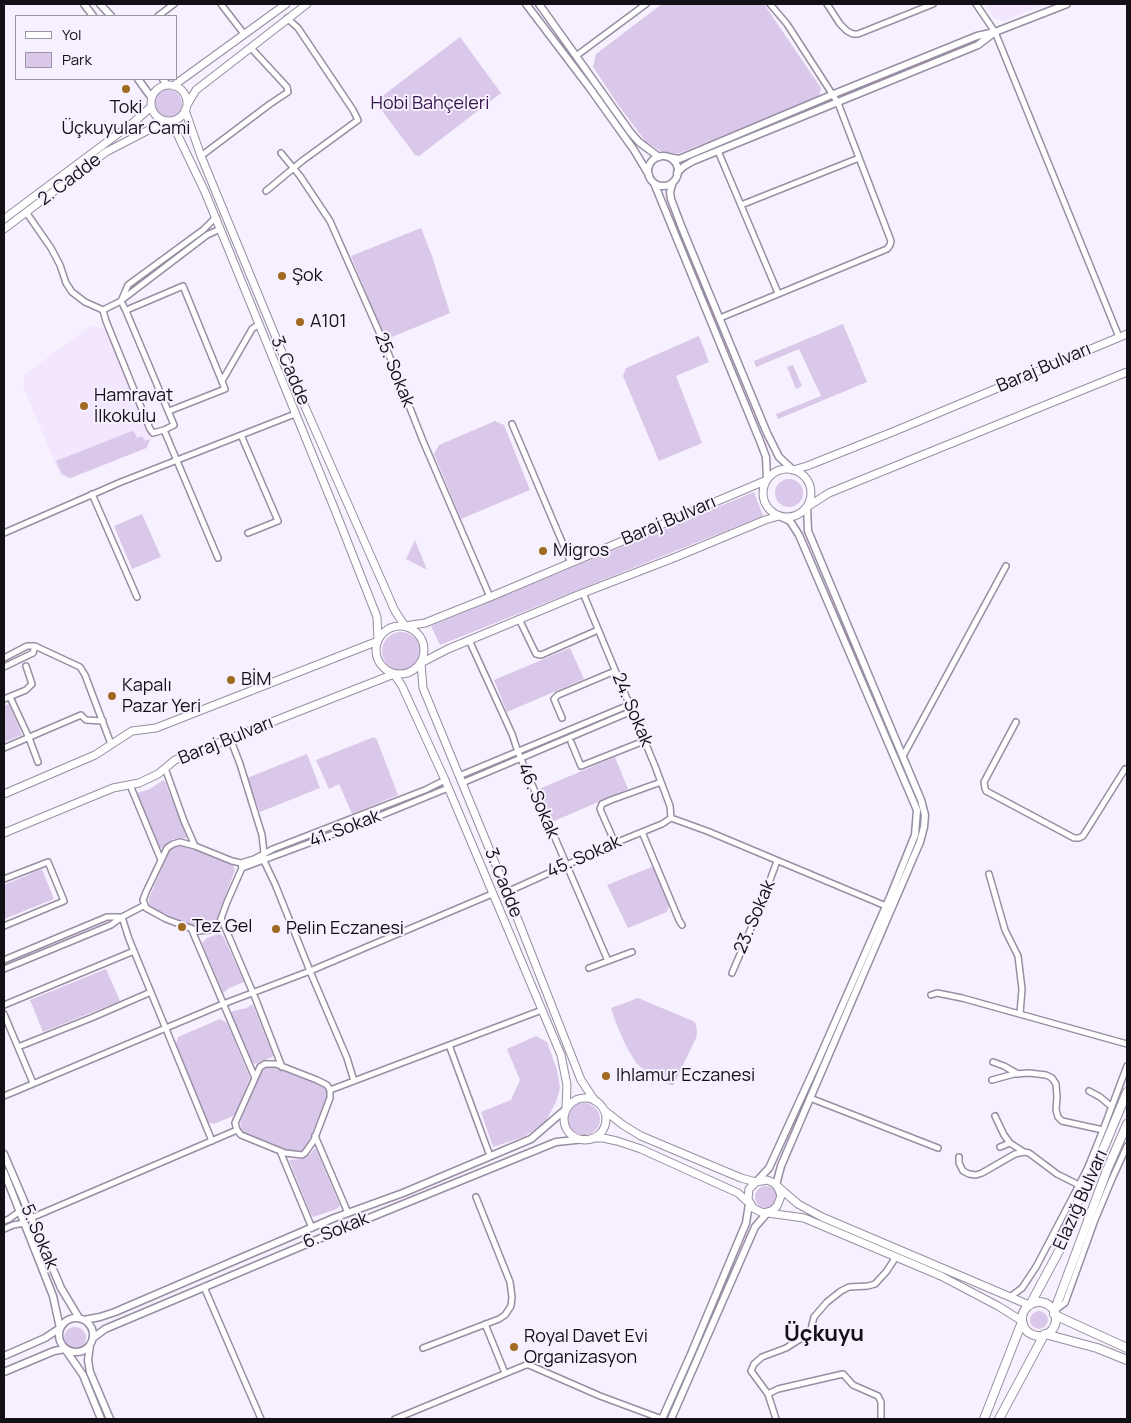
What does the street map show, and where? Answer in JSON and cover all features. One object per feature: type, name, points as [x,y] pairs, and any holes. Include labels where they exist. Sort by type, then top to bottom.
[{"type":"main road","points":[[178,77],[286,4]]},
{"type":"main road","points":[[186,108],[184,93],[179,88],[168,83],[158,88],[152,97],[151,107],[156,117],[169,122],[182,116],[196,90],[306,4]]},
{"type":"main road","name":"2. Cadde","points":[[4,219],[151,107]]},
{"type":"main road","name":"3. Cadde","points":[[186,108],[202,156],[298,391],[395,611],[405,626]]},
{"type":"main road","name":"3. Cadde","points":[[169,122],[206,192],[377,617],[378,641]]},
{"type":"main road","name":"2. Cadde","points":[[4,229],[106,152],[169,122]]},
{"type":"main road","name":"Baraj Bulvarı","points":[[793,470],[886,434],[1127,334]]},
{"type":"main road","name":"Baraj Bulvarı","points":[[807,507],[829,493],[1127,372]]},
{"type":"main road","points":[[778,470],[793,470],[806,478],[812,492],[811,500],[802,513],[795,517],[787,518],[773,513],[768,508],[763,494],[767,480],[772,474],[778,470]]},
{"type":"main road","name":"Baraj Bulvarı","points":[[405,626],[425,623],[490,597],[767,480]]},
{"type":"main road","name":"Baraj Bulvarı","points":[[421,663],[448,649],[519,619],[779,516]]},
{"type":"main road","points":[[397,626],[405,626],[412,629],[423,640],[424,656],[421,663],[410,673],[394,674],[387,671],[381,665],[376,649],[382,634],[397,626]]},
{"type":"main road","points":[[4,794],[95,755],[132,731],[156,728],[378,641]]},
{"type":"main road","name":"3. Cadde","points":[[421,663],[423,688],[507,892],[581,1080],[595,1100]]},
{"type":"main road","name":"Baraj Bulvarı","points":[[4,833],[113,788],[139,783],[152,777],[175,760],[394,674]]},
{"type":"main road","name":"3. Cadde","points":[[394,674],[417,716],[561,1055],[567,1085],[566,1109]]},
{"type":"main road","name":"Elazığ Bulvarı","points":[[1030,1305],[1060,1249],[1074,1210],[1105,1145],[1127,1092]]},
{"type":"main road","points":[[1030,1305],[822,1217],[798,1204],[776,1185],[767,1180],[756,1182],[741,1178],[641,1136],[623,1125],[595,1100],[589,1098],[576,1100],[570,1103],[566,1109],[564,1121],[569,1132],[579,1139],[603,1138],[641,1149],[738,1193],[757,1212],[804,1218],[941,1276],[998,1306],[1022,1322],[1024,1328],[1033,1335],[1045,1335],[1097,1348],[1127,1360]]},
{"type":"main road","points":[[589,1139],[598,1135],[602,1130],[605,1124],[604,1110]]},
{"type":"main road","name":"Elazığ Bulvarı","points":[[1054,1312],[1107,1170],[1127,1124]]},
{"type":"main road","points":[[750,1204],[748,1199],[749,1189],[756,1182]]},
{"type":"main road","points":[[768,1212],[773,1210],[780,1201],[781,1196],[776,1185]]},
{"type":"main road","points":[[984,1419],[1022,1322],[1023,1313],[1030,1305],[1040,1302],[1046,1304],[1059,1318],[1127,1348]]},
{"type":"main road","points":[[999,1419],[1045,1335],[1053,1328],[1055,1323],[1054,1312]]},
{"type":"street","points":[[84,4],[92,15]]},
{"type":"street","points":[[100,4],[110,15]]},
{"type":"street","points":[[159,15],[174,4]]},
{"type":"street","points":[[221,4],[244,34]]},
{"type":"street","points":[[526,4],[595,95],[634,150],[654,183],[760,441],[766,457],[767,480]]},
{"type":"street","points":[[539,4],[631,133],[639,142],[659,157]]},
{"type":"street","points":[[576,56],[646,4]]},
{"type":"street","points":[[720,318],[887,248],[891,241],[834,94],[787,24],[770,4]]},
{"type":"street","points":[[827,4],[840,24],[853,34],[858,34],[933,4]]},
{"type":"street","points":[[976,4],[995,32],[1118,337]]},
{"type":"street","points":[[649,175],[648,170],[652,162],[659,157],[679,159],[977,36],[995,32],[1067,4]]},
{"type":"street","points":[[266,191],[358,120],[298,28],[287,18]]},
{"type":"street","points":[[793,470],[779,457],[774,448],[671,199],[670,192],[673,182],[683,167],[693,161],[978,45],[995,32]]},
{"type":"street","points":[[202,156],[288,92],[287,87],[251,48]]},
{"type":"street","points":[[139,80],[152,97]]},
{"type":"street","points":[[718,151],[778,293]]},
{"type":"street","name":"25. Sokak","points":[[281,153],[294,168],[330,221],[387,350],[423,441],[490,597]]},
{"type":"street","points":[[668,157],[676,164],[677,174]]},
{"type":"street","points":[[741,205],[859,158]]},
{"type":"street","points":[[654,183],[663,186],[673,182]]},
{"type":"street","points":[[26,212],[51,248],[72,292],[85,302],[104,310],[150,429],[153,433],[164,430],[174,425],[121,301]]},
{"type":"street","points":[[121,301],[128,285],[203,230],[216,217]]},
{"type":"street","points":[[104,310],[121,301],[207,235],[220,229]]},
{"type":"street","points":[[129,309],[183,286],[222,381],[225,389],[169,411]]},
{"type":"street","points":[[222,381],[252,329],[259,324]]},
{"type":"street","points":[[4,533],[92,494],[295,414]]},
{"type":"street","points":[[512,424],[571,562]]},
{"type":"street","points":[[164,430],[218,558]]},
{"type":"street","points":[[241,435],[278,521],[248,533]]},
{"type":"street","points":[[92,494],[137,597]]},
{"type":"street","points":[[776,1185],[781,1166],[920,842],[925,815],[903,756],[808,531],[807,507]]},
{"type":"street","points":[[756,1182],[769,1168],[886,906],[915,835],[916,810],[799,535],[790,521],[779,516]]},
{"type":"street","points":[[903,756],[1006,566]]},
{"type":"street","name":"24. Sokak","points":[[583,593],[661,782],[670,806],[671,818]]},
{"type":"street","points":[[519,619],[536,654],[541,654],[598,630]]},
{"type":"street","name":"46. Sokak","points":[[469,640],[512,734],[608,961]]},
{"type":"street","points":[[4,658],[27,646],[35,646],[80,667],[85,674],[112,744]]},
{"type":"street","points":[[4,667],[33,653],[35,646]]},
{"type":"street","points":[[4,699],[26,690],[32,684],[26,666]]},
{"type":"street","points":[[562,718],[554,699],[558,695],[615,671]]},
{"type":"street","points":[[10,697],[38,762]]},
{"type":"street","points":[[461,780],[518,752],[629,705]]},
{"type":"street","points":[[461,780],[521,758],[632,711]]},
{"type":"street","points":[[4,748],[81,715],[86,720],[104,722]]},
{"type":"street","points":[[1016,722],[984,782],[986,791],[1074,838],[1083,836],[1125,769],[1127,770]]},
{"type":"street","points":[[230,738],[262,835],[264,861],[347,1058],[354,1080]]},
{"type":"street","points":[[571,742],[582,766],[644,741]]},
{"type":"street","points":[[165,768],[195,846]]},
{"type":"street","name":"41. Sokak","points":[[242,866],[264,853],[425,790],[445,780]]},
{"type":"street","points":[[615,843],[600,809],[602,804],[661,782]]},
{"type":"street","points":[[130,785],[161,860]]},
{"type":"street","name":"41. Sokak","points":[[242,866],[264,861],[448,788]]},
{"type":"street","points":[[671,818],[707,831],[886,906]]},
{"type":"street","name":"45. Sokak","points":[[507,892],[662,824],[671,818]]},
{"type":"street","points":[[642,832],[682,925]]},
{"type":"street","points":[[180,842],[195,846],[242,866],[218,927],[210,930],[198,931],[166,919],[146,908],[143,900],[167,848],[180,842]]},
{"type":"street","name":"23. Sokak","points":[[732,973],[778,861]]},
{"type":"street","points":[[4,879],[48,862],[64,901],[4,926]]},
{"type":"street","points":[[989,874],[1005,930],[1018,956],[1022,989],[1020,1014]]},
{"type":"street","points":[[4,1096],[223,1004],[310,971],[492,894]]},
{"type":"street","points":[[4,968],[111,925],[145,905]]},
{"type":"street","points":[[4,960],[107,917],[122,917]]},
{"type":"street","points":[[122,917],[212,1141]]},
{"type":"street","points":[[221,918],[282,1067]]},
{"type":"street","points":[[191,928],[255,1078]]},
{"type":"street","points":[[4,1005],[134,950]]},
{"type":"street","points":[[589,968],[632,952]]},
{"type":"street","points":[[18,1047],[151,992]]},
{"type":"street","points":[[931,995],[937,993],[962,998],[1127,1044]]},
{"type":"street","points":[[330,1090],[542,1010]]},
{"type":"street","points":[[4,1014],[34,1083]]},
{"type":"street","points":[[449,1045],[490,1156]]},
{"type":"street","points":[[993,1062],[1018,1074]]},
{"type":"street","points":[[265,1064],[276,1064],[282,1067],[327,1086],[330,1090],[330,1098],[315,1136],[310,1147],[302,1155],[293,1155],[280,1151],[241,1135],[235,1123],[260,1067],[265,1064]]},
{"type":"street","points":[[1010,1297],[1022,1288],[1036,1267],[1079,1185],[1103,1130],[1127,1066]]},
{"type":"street","points":[[992,1080],[1018,1074],[1046,1075],[1052,1078],[1056,1084],[1058,1097],[1056,1110],[1058,1117],[1062,1121],[1103,1130]]},
{"type":"street","points":[[1090,1091],[1112,1107]]},
{"type":"street","points":[[810,1098],[938,1148]]},
{"type":"street","name":"6. Sokak","points":[[82,1319],[100,1317],[115,1312],[348,1213],[403,1193],[531,1139],[566,1109]]},
{"type":"street","points":[[995,1116],[1010,1143],[1029,1153],[1057,1174],[1079,1185]]},
{"type":"street","points":[[31,1218],[237,1130]]},
{"type":"street","points":[[315,1136],[348,1213]]},
{"type":"street","name":"6. Sokak","points":[[92,1341],[105,1329],[329,1234],[556,1142],[589,1139]]},
{"type":"street","points":[[1000,1147],[1010,1143]]},
{"type":"street","points":[[1054,1312],[1065,1303],[1092,1229],[1127,1146]]},
{"type":"street","points":[[280,1151],[312,1228]]},
{"type":"street","points":[[958,1157],[963,1170],[969,1174],[976,1174],[982,1173],[1015,1154],[1024,1152]]},
{"type":"street","name":"5. Sokak","points":[[4,1154],[6,1163],[61,1288],[82,1319]]},
{"type":"street","name":"5. Sokak","points":[[4,1172],[53,1296],[60,1328]]},
{"type":"street","points":[[423,1348],[505,1315],[511,1306],[510,1282],[476,1197]]},
{"type":"street","points":[[395,1419],[529,1365],[600,1396],[662,1419],[746,1223],[750,1204]]},
{"type":"street","points":[[4,1221],[20,1211]]},
{"type":"street","points":[[671,1419],[755,1227],[768,1212]]},
{"type":"street","points":[[4,1229],[25,1223]]},
{"type":"street","points":[[776,1419],[768,1394],[751,1371],[754,1364],[762,1357],[786,1348],[805,1336],[811,1329],[814,1316],[841,1291],[856,1286],[875,1284],[886,1272],[896,1256]]},
{"type":"street","points":[[204,1287],[261,1419]]},
{"type":"street","points":[[4,1356],[45,1338],[68,1320],[82,1319],[92,1328],[92,1341],[88,1360],[90,1372],[110,1419]]},
{"type":"street","points":[[485,1324],[506,1373]]},
{"type":"street","points":[[60,1328],[59,1340],[83,1375],[101,1419]]},
{"type":"street","points":[[4,1372],[54,1351],[65,1349],[76,1353],[87,1349],[92,1341]]},
{"type":"street","points":[[768,1394],[778,1389],[843,1374],[853,1385],[878,1396],[881,1402],[881,1419]]},
{"type":"shaded area","points":[[985,4],[1045,4],[1003,21],[993,18]]},
{"type":"shaded area","name":"Hamravat İlkokulu","points":[[92,325],[106,329],[151,439],[148,448],[70,479],[60,475],[23,386],[25,374]]},
{"type":"green space","points":[[662,4],[764,4],[821,88],[819,97],[680,153],[664,153],[646,142],[593,67],[596,54]]},
{"type":"green space","name":"Hobi Bahçeleri","points":[[460,37],[501,93],[419,156],[415,155],[377,104],[377,100]]},
{"type":"green space","points":[[168,90],[178,94],[182,104],[178,114],[168,118],[158,114],[154,104],[158,94]]},
{"type":"green space","points":[[421,228],[450,313],[392,337],[382,332],[351,256]]},
{"type":"green space","points":[[843,324],[867,382],[778,419],[776,414],[821,396],[799,349],[756,367],[754,361]]},
{"type":"green space","points":[[699,336],[709,362],[676,376],[702,443],[659,461],[623,376],[626,368]]},
{"type":"green space","points":[[793,365],[802,386],[796,389],[787,367]]},
{"type":"green space","points":[[495,421],[504,425],[530,490],[461,519],[434,454],[439,445]]},
{"type":"green space","points":[[132,431],[137,438],[142,436],[145,441],[150,439],[146,448],[70,478],[62,474],[56,461]]},
{"type":"green space","points":[[789,479],[799,483],[803,493],[799,503],[789,507],[779,503],[775,493],[779,483]]},
{"type":"green space","points":[[754,492],[763,516],[440,645],[431,626]]},
{"type":"green space","points":[[142,514],[161,557],[132,569],[114,526]]},
{"type":"green space","points":[[415,540],[427,570],[406,559]]},
{"type":"green space","points":[[401,632],[414,638],[420,651],[414,664],[401,670],[388,664],[382,651],[388,638]]},
{"type":"green space","points":[[570,648],[584,679],[507,712],[494,680]]},
{"type":"green space","points":[[9,704],[22,735],[4,742],[4,706]]},
{"type":"green space","points":[[374,737],[377,740],[398,795],[352,814],[339,784],[329,789],[316,760]]},
{"type":"green space","points":[[307,754],[320,788],[260,812],[247,778]]},
{"type":"green space","points":[[615,757],[628,789],[552,822],[539,789]]},
{"type":"green space","points":[[163,780],[187,838],[173,839],[162,848],[159,848],[137,793],[150,789]]},
{"type":"green space","points":[[183,846],[227,862],[235,870],[216,920],[210,927],[201,929],[157,911],[149,905],[149,898],[170,849]]},
{"type":"green space","points":[[654,866],[669,905],[667,912],[628,928],[607,885]]},
{"type":"green space","points":[[42,869],[54,899],[4,919],[4,885]]},
{"type":"green space","points":[[220,934],[223,936],[244,982],[229,988],[223,993],[202,943],[207,938]]},
{"type":"green space","points":[[106,969],[120,1001],[43,1032],[30,1000]]},
{"type":"green space","points":[[638,998],[693,1021],[696,1024],[696,1038],[673,1086],[653,1077],[636,1063],[616,1023],[611,1008]]},
{"type":"green space","points":[[253,1005],[273,1055],[256,1064],[251,1063],[231,1013]]},
{"type":"green space","points":[[220,1019],[227,1023],[250,1078],[235,1115],[214,1124],[207,1122],[176,1044],[178,1037]]},
{"type":"green space","points":[[536,1036],[547,1042],[557,1070],[560,1088],[556,1102],[546,1121],[536,1129],[523,1137],[493,1147],[481,1112],[511,1100],[520,1080],[507,1049]]},
{"type":"green space","points":[[267,1066],[327,1089],[328,1095],[303,1152],[296,1153],[245,1133],[240,1129],[241,1120],[263,1069]]},
{"type":"green space","points":[[584,1103],[596,1107],[600,1119],[596,1131],[584,1135],[572,1131],[568,1119],[572,1107]]},
{"type":"green space","points":[[316,1149],[340,1206],[337,1209],[313,1217],[289,1160],[301,1159],[310,1154]]},
{"type":"green space","points":[[766,1186],[774,1189],[777,1197],[774,1205],[766,1208],[758,1205],[755,1197],[758,1189]]},
{"type":"green space","points":[[1039,1311],[1045,1314],[1048,1320],[1045,1326],[1039,1329],[1033,1326],[1030,1320],[1033,1314]]},
{"type":"green space","points":[[71,1327],[79,1327],[86,1334],[86,1342],[79,1349],[71,1349],[64,1342],[64,1334]]},
{"type":"place","name":"Toki Üçkuyular Cami","points":[[126,89]]},
{"type":"place","name":"Şok","points":[[282,276]]},
{"type":"place","name":"A101","points":[[300,322]]},
{"type":"place","name":"Hamravat İlkokulu","points":[[84,406]]},
{"type":"place","name":"Migros","points":[[543,551]]},
{"type":"place","name":"BİM","points":[[231,680]]},
{"type":"place","name":"Kapalı Pazar Yeri","points":[[112,696]]},
{"type":"place","name":"Tez Gel","points":[[182,927]]},
{"type":"place","name":"Pelin Eczanesi","points":[[276,929]]},
{"type":"place","name":"Ihlamur Eczanesi","points":[[606,1076]]},
{"type":"place","name":"Royal Davet Evi Organizasyon","points":[[514,1347]]},
{"type":"district","name":"Üçkuyu","points":[[824,1335]]}]
